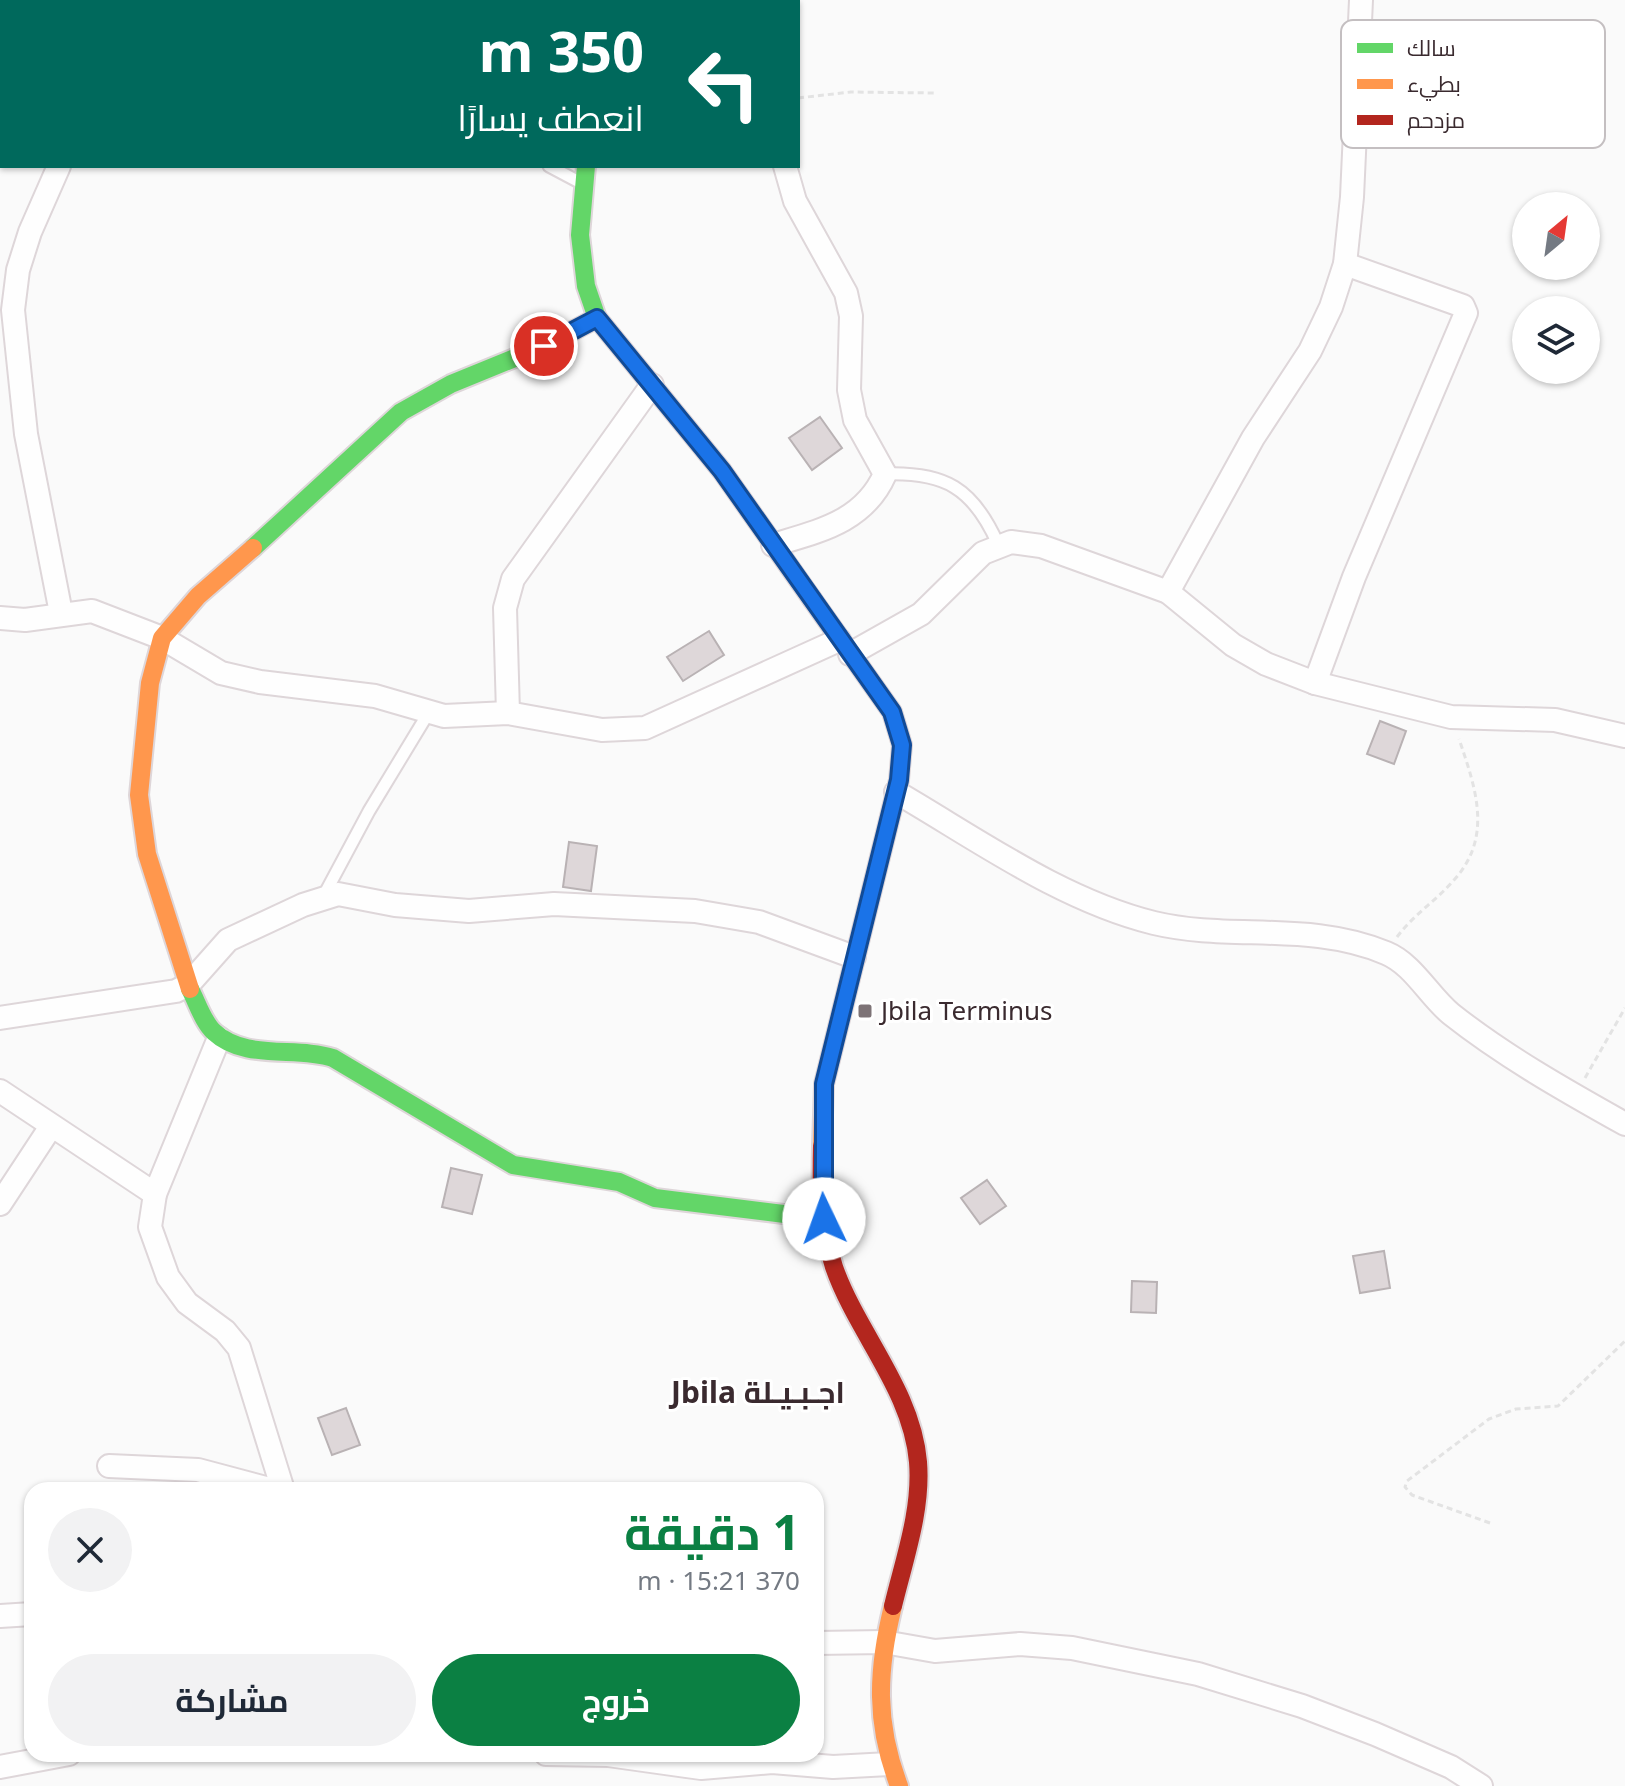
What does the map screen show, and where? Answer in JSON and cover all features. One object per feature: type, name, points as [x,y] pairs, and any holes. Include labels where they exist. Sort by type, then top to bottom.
[{"type":"street","points":[[1360,20],[1361,0]]},
{"type":"street","points":[[1168,592],[1253,438],[1310,351],[1331,307],[1345,264],[1355,148]]},
{"type":"street","points":[[58,168],[30,232],[18,270],[13,310],[26,434],[61,613]]},
{"type":"street","points":[[773,545],[841,524],[859,510],[885,474],[855,420],[849,390],[851,316],[846,293],[802,215],[786,168]]},
{"type":"street","points":[[584,175],[582,262],[597,318],[722,471],[892,712],[902,745],[896,792],[824,1084],[824,1219],[835,1269],[908,1414],[918,1462],[916,1509],[884,1642],[881,1715],[889,1764],[899,1786]]},
{"type":"street","points":[[1315,683],[1354,577],[1466,313],[1463,306],[1345,264]]},
{"type":"street","points":[[597,318],[544,346],[440,389],[401,412],[198,596],[162,638],[150,683],[139,795],[147,854],[188,985],[219,1038],[261,1051],[314,1052],[333,1058],[513,1165],[619,1182],[655,1198],[824,1219]]},
{"type":"street","points":[[508,713],[505,608],[513,579],[652,385]]},
{"type":"street","points":[[0,618],[25,620],[92,611],[162,638],[221,673],[260,682],[351,691],[444,716],[508,713],[602,730],[645,728],[921,614],[983,553],[998,544],[1041,546],[1168,592],[1233,645],[1266,664],[1315,683],[1451,717],[1555,720],[1625,736]]},
{"type":"street","points":[[896,792],[1072,893],[1113,911],[1193,930],[1283,932],[1331,938],[1386,952],[1402,961],[1432,999],[1455,1017],[1575,1096],[1625,1124]]},
{"type":"street","points":[[0,1018],[176,991],[188,985],[228,940],[322,897],[338,894],[395,905],[469,911],[554,904],[695,911],[759,922],[854,957]]},
{"type":"street","points":[[219,1038],[155,1194],[150,1227],[168,1277],[187,1303],[225,1331],[239,1348],[281,1482]]},
{"type":"street","points":[[0,1091],[50,1128],[155,1194]]},
{"type":"street","points":[[0,1204],[50,1128]]},
{"type":"street","points":[[109,1466],[198,1470],[243,1482]]},
{"type":"street","points":[[0,1616],[24,1614]]},
{"type":"street","points":[[824,1643],[884,1642],[935,1651],[1020,1644],[1072,1648],[1198,1674],[1302,1706],[1375,1734],[1451,1767],[1481,1786]]},
{"type":"street","points":[[0,1767],[27,1762]]},
{"type":"street","points":[[658,1762],[701,1768],[772,1762],[833,1767],[889,1764]]},
{"type":"lane","points":[[557,168],[584,175]]},
{"type":"lane","points":[[885,474],[918,473],[949,484],[981,511],[998,544]]},
{"type":"lane","points":[[322,897],[429,712]]},
{"type":"path","points":[[800,98],[851,92],[935,93]]},
{"type":"path","points":[[1386,952],[1411,918],[1454,880],[1477,844],[1478,802],[1451,717]]},
{"type":"path","points":[[1575,1096],[1625,1008]]},
{"type":"path","points":[[1490,1523],[1412,1495],[1407,1491],[1407,1481],[1489,1419],[1516,1409],[1558,1406],[1625,1341]]},
{"type":"building","points":[[820,417],[842,448],[812,470],[789,438]]},
{"type":"building","points":[[709,631],[724,655],[683,681],[667,657]]},
{"type":"building","points":[[1380,721],[1406,731],[1394,764],[1367,754]]},
{"type":"building","points":[[569,842],[597,846],[591,891],[563,887]]},
{"type":"building","points":[[451,1168],[482,1175],[472,1214],[442,1207]]},
{"type":"building","points":[[987,1180],[1006,1206],[980,1224],[961,1198]]},
{"type":"building","points":[[1384,1251],[1390,1288],[1360,1293],[1353,1256]]},
{"type":"building","points":[[1132,1281],[1157,1282],[1156,1313],[1131,1312]]},
{"type":"building","points":[[346,1408],[360,1445],[332,1455],[318,1418]]},
{"type":"traffic: fast","points":[[586,168],[580,235],[586,286],[597,318],[722,471],[812,599]]},
{"type":"traffic: fast","points":[[253,548],[401,412],[451,384],[544,346],[597,318]]},
{"type":"traffic: fast","points":[[190,989],[207,1023],[226,1041],[256,1050],[333,1058],[513,1165],[619,1182],[655,1198],[824,1219]]},
{"type":"traffic: slow","points":[[190,989],[147,854],[139,795],[150,683],[162,638],[198,596],[253,548]]},
{"type":"traffic: slow","points":[[812,599],[892,712],[902,745],[899,780],[824,1084],[822,1146]]},
{"type":"traffic: slow","points":[[893,1606],[884,1653],[881,1697],[886,1740],[899,1786]]},
{"type":"traffic: jam","points":[[822,1146],[824,1222],[834,1267],[895,1386],[914,1436],[919,1480],[915,1517],[893,1606]]},
{"type":"place","name":"Jbila Terminus","points":[[865,1011]]},
{"type":"district","name":"Jbila اجـبـيـلة","points":[[758,1393]]},
{"type":"route","points":[[544,346],[597,318],[722,471],[892,712],[902,745],[899,780],[833,1034],[824,1084],[821,1197],[824,1219]]}]
